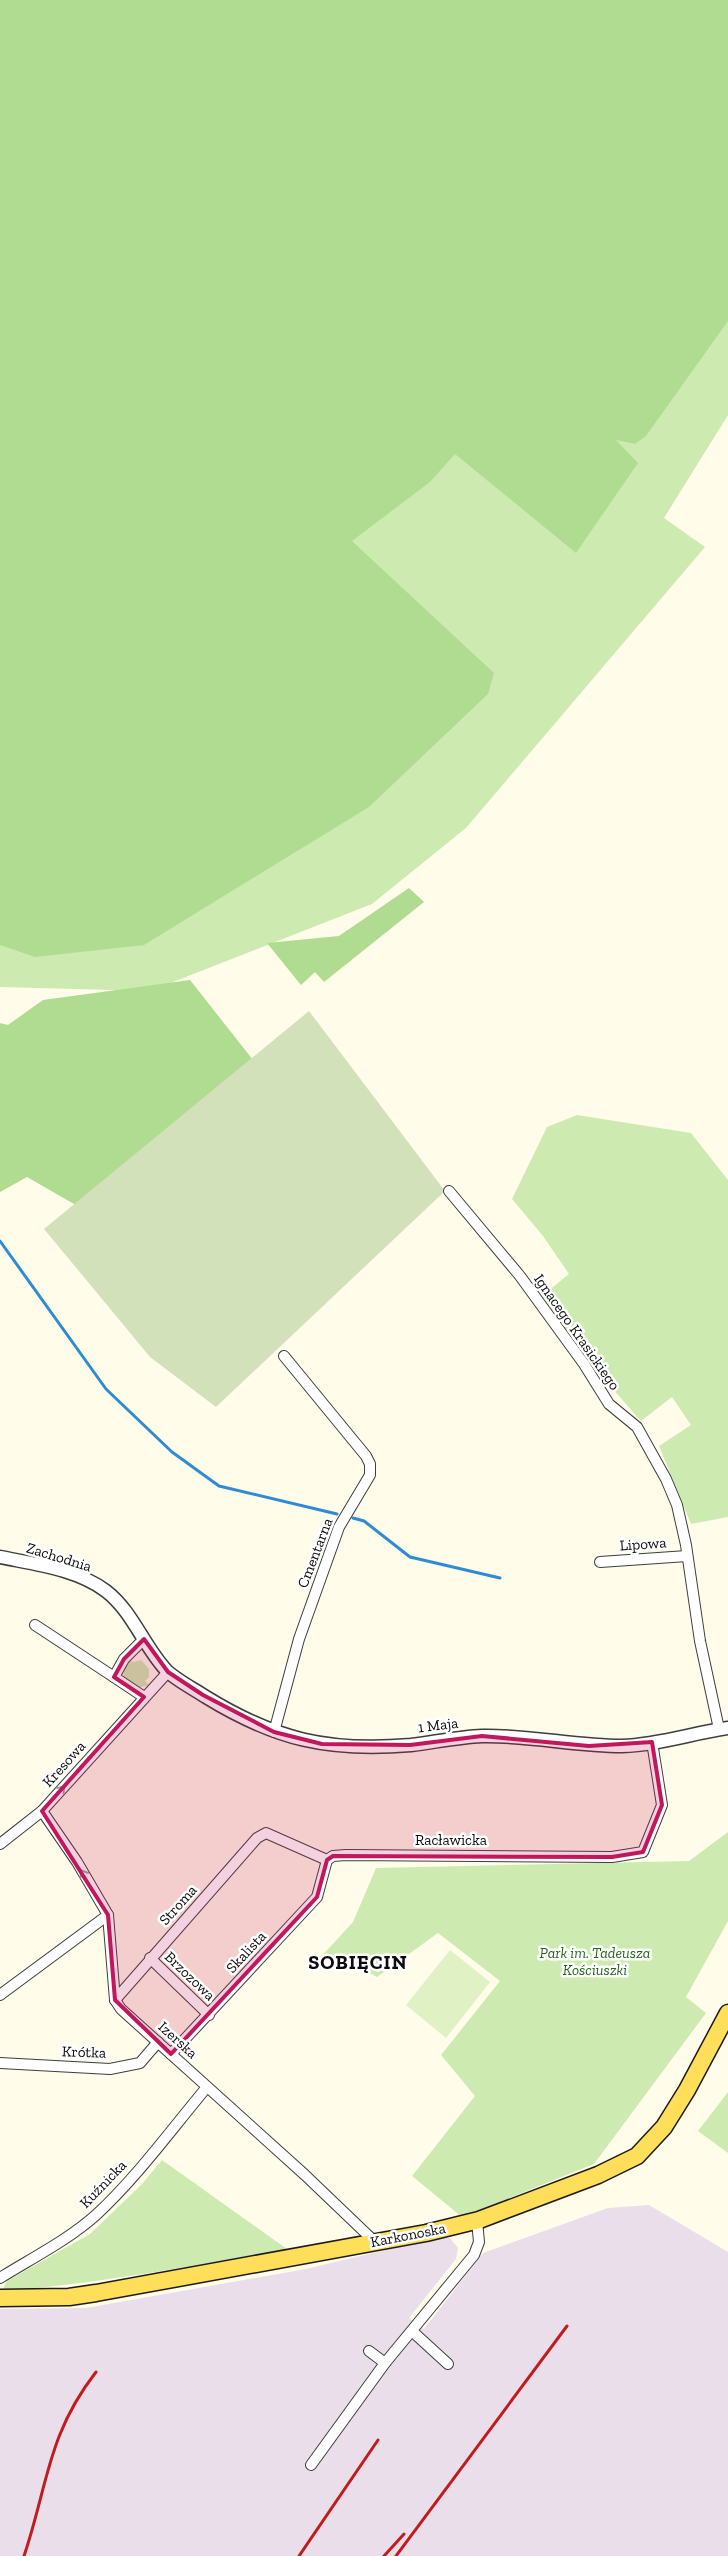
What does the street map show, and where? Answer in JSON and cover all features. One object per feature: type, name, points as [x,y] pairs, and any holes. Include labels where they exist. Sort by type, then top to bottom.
[{"type":"main road","name":"Karkonoska","points":[[0,2298],[69,2297],[96,2293],[375,2242],[477,2221],[598,2175],[637,2156],[664,2127],[687,2090],[728,2013]]},
{"type":"street","name":"Ignacego Krasickiego","points":[[449,1192],[520,1276],[584,1364],[609,1404],[637,1427],[666,1479],[677,1505],[704,1662],[724,1728]]},
{"type":"street","name":"Cmentarna","points":[[274,1732],[299,1639],[332,1545],[339,1527],[370,1475],[370,1464],[366,1456],[284,1356]]},
{"type":"street","name":"Lipowa","points":[[600,1562],[687,1556]]},
{"type":"street","name":"Zachodnia","points":[[0,1557],[48,1567],[88,1581],[105,1590],[121,1605],[168,1672]]},
{"type":"street","points":[[35,1625],[144,1697]]},
{"type":"street","points":[[114,1677],[124,1659],[144,1639]]},
{"type":"street","name":"1 Maja","points":[[168,1672],[242,1718],[274,1732],[309,1742],[364,1747],[410,1745],[482,1736],[589,1746],[625,1746],[724,1728]]},
{"type":"street","name":"Kresowa","points":[[0,1844],[42,1811],[168,1672]]},
{"type":"street","name":"Racławicka","points":[[327,1860],[334,1856],[346,1855],[612,1857],[643,1852],[662,1805],[652,1742]]},
{"type":"street","points":[[42,1811],[77,1862],[108,1915],[115,2000]]},
{"type":"street","name":"Stroma","points":[[115,2000],[257,1838],[266,1834],[327,1860]]},
{"type":"street","name":"Skalista","points":[[171,2054],[317,1897],[327,1860]]},
{"type":"street","points":[[0,1995],[108,1915]]},
{"type":"street","name":"Brzozowa","points":[[150,1958],[209,2015]]},
{"type":"street","name":"Izerska","points":[[115,2000],[121,2009],[305,2175],[375,2242]]},
{"type":"street","name":"Krótka","points":[[0,2063],[110,2068],[140,2063],[158,2042]]},
{"type":"street","name":"Kuźnicka","points":[[0,2278],[79,2229],[96,2214],[136,2173],[207,2087]]},
{"type":"street","points":[[311,2464],[385,2364],[474,2255],[479,2242],[477,2221]]},
{"type":"street","points":[[413,2332],[448,2364]]},
{"type":"street","points":[[369,2351],[385,2364]]},
{"type":"highlighted area","points":[[144,1639],[168,1672],[203,1695],[274,1732],[322,1744],[410,1745],[482,1736],[589,1746],[652,1742],[662,1805],[643,1852],[612,1857],[333,1856],[327,1860],[317,1897],[171,2054],[115,2000],[108,1915],[42,1811],[144,1697],[114,1677],[124,1659]]},
{"type":"shaded area","points":[[649,2205],[728,2252],[728,2556],[0,2556],[0,2309],[86,2308],[306,2269],[436,2238],[450,2238],[458,2248],[456,2259],[409,2318],[424,2329],[483,2253],[608,2208]]},
{"type":"green space","points":[[0,0],[728,0],[728,415],[664,518],[705,547],[466,828],[372,904],[150,991],[0,987]]},
{"type":"green space","points":[[0,0],[728,0],[728,321],[646,436],[635,444],[616,440],[638,463],[576,553],[455,454],[430,482],[352,541],[494,673],[488,694],[369,807],[144,945],[35,957],[0,945]]},
{"type":"green space","points":[[409,888],[424,902],[324,982],[315,972],[301,985],[267,943],[339,936]]},
{"type":"green space","points":[[190,980],[253,1060],[88,1212],[27,1177],[0,1192],[0,1023],[8,1025],[43,1000]]},
{"type":"green space","points":[[309,1011],[445,1191],[216,1407],[150,1357],[44,1229]]},
{"type":"green space","points":[[577,1115],[691,1133],[728,1180],[728,1517],[691,1524],[659,1446],[691,1425],[672,1397],[641,1421],[595,1369],[542,1296],[569,1274],[543,1236],[512,1199],[547,1127]]},
{"type":"green space","points":[[128,1658],[133,1662],[141,1660],[149,1669],[149,1677],[145,1681],[149,1685],[138,1688],[124,1679],[123,1668]]},
{"type":"green space","name":"Park im. Tadeusza Kościuszki","points":[[728,1832],[728,1921],[686,1997],[706,2013],[594,2164],[462,2217],[412,2176],[475,2096],[441,2055],[500,1981],[438,1933],[377,1977],[346,1960],[319,1959],[353,1922],[376,1868],[689,1861]]},
{"type":"green space","points":[[450,1950],[490,1982],[446,2038],[406,2005]]},
{"type":"green space","points":[[728,2092],[728,2153],[698,2131]]},
{"type":"green space","points":[[162,2160],[287,2249],[109,2279],[2,2291],[7,2281],[90,2234],[142,2184]]},
{"type":"waterway","points":[[0,1241],[106,1389],[172,1452],[219,1486],[337,1514]]},
{"type":"waterway","points":[[353,1518],[364,1521],[410,1557],[500,1578]]},
{"type":"railway","points":[[396,2556],[567,2326]]},
{"type":"railway","points":[[24,2556],[58,2439],[67,2417],[96,2372]]},
{"type":"railway","points":[[299,2556],[378,2440]]},
{"type":"railway","points":[[384,2556],[404,2534]]},
{"type":"district","name":"SOBIĘCIN","points":[[358,1962]]}]
